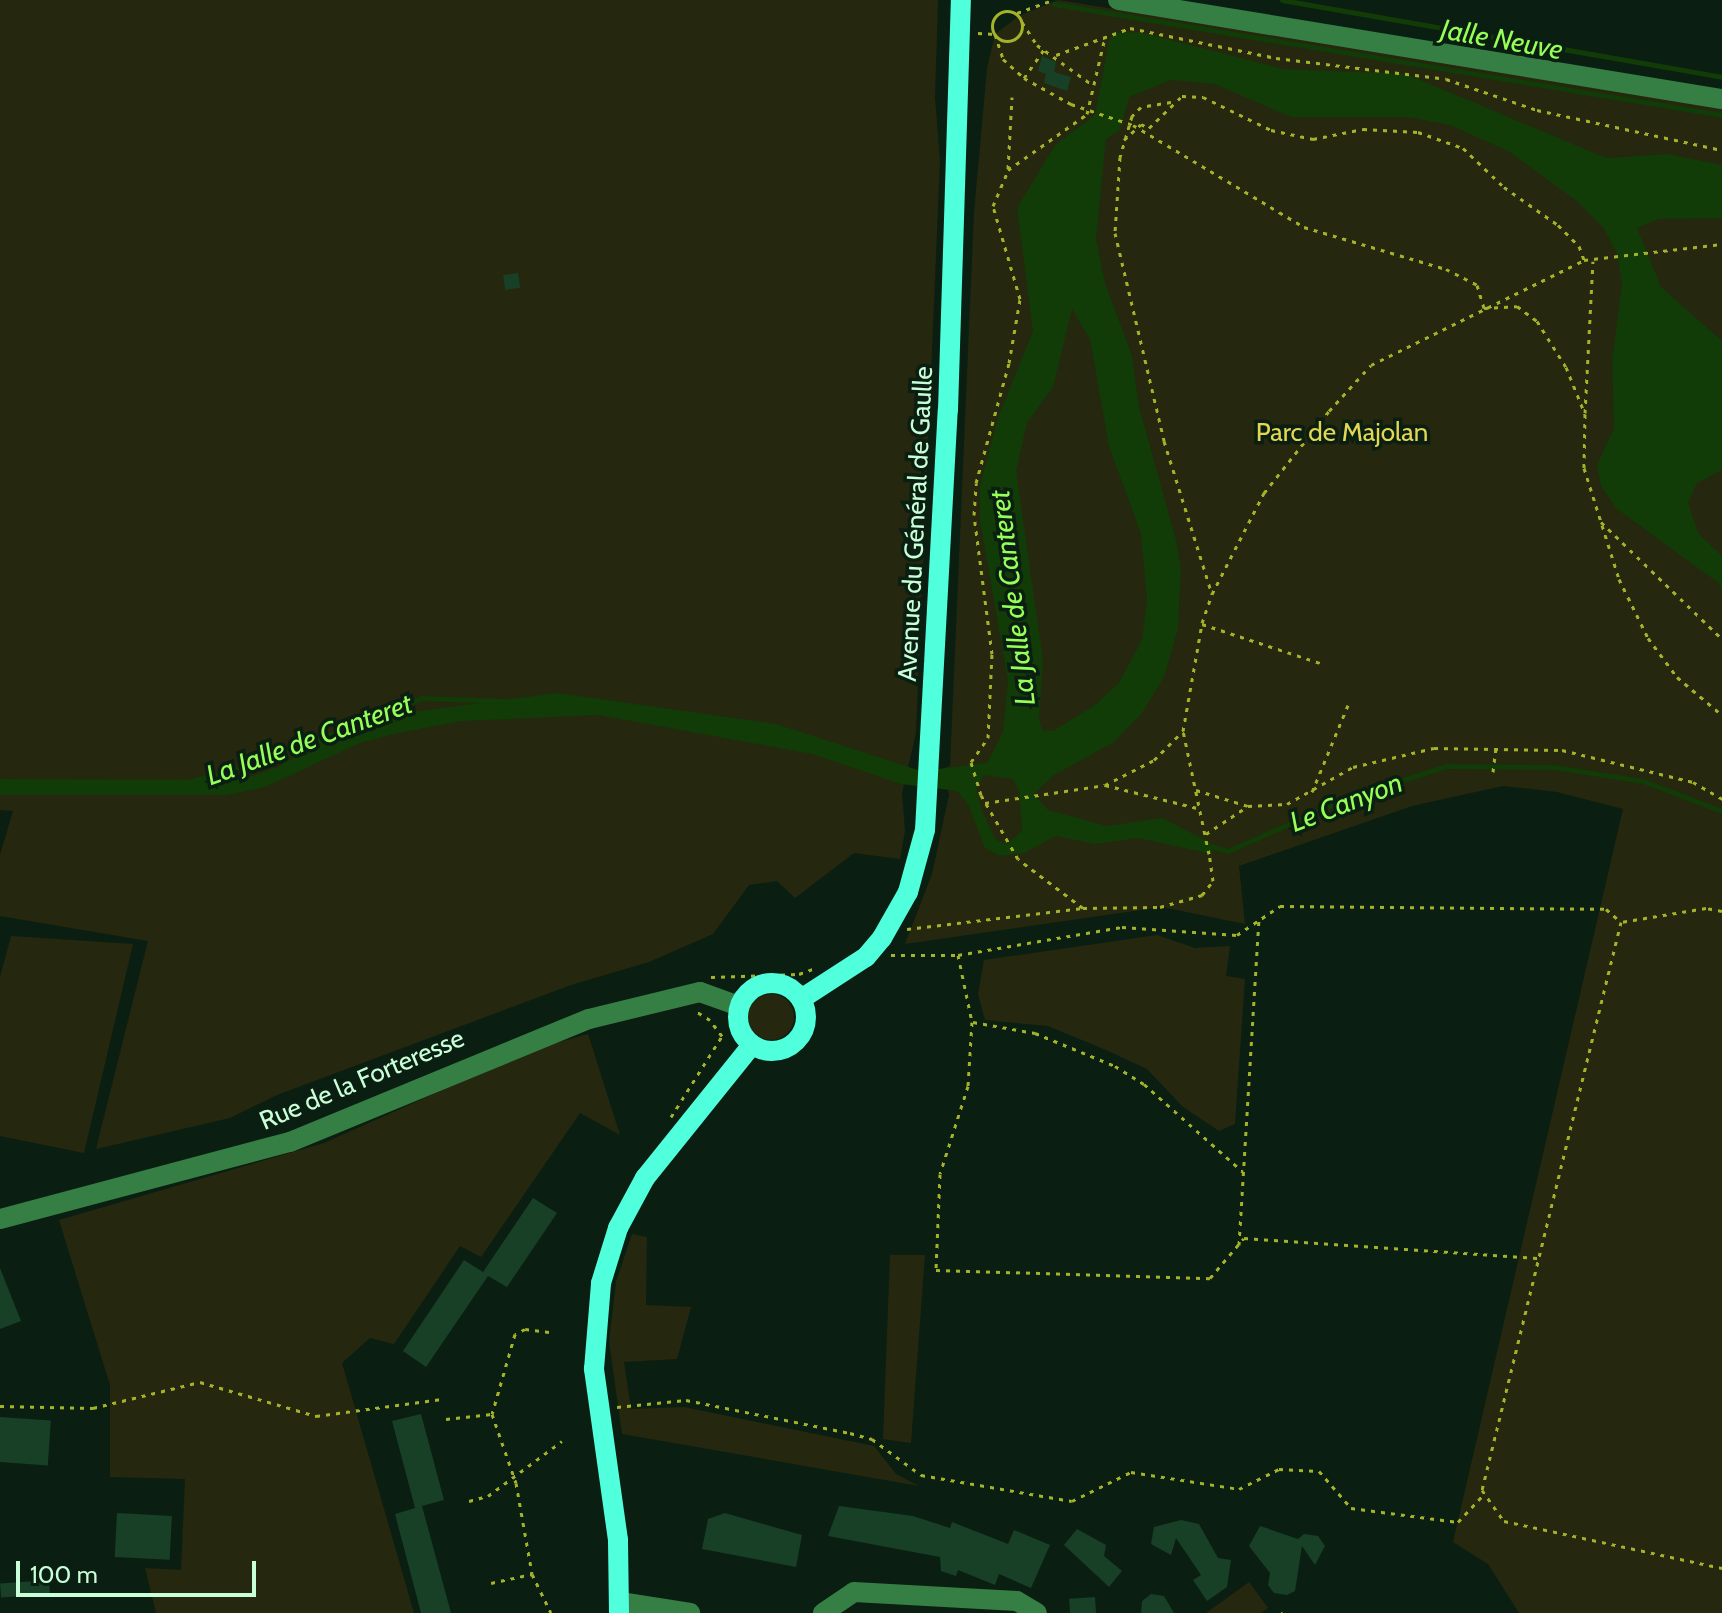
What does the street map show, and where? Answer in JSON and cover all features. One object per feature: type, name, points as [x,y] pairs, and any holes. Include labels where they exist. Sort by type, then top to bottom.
[{"type":"main road","name":"Avenue du Général de Gaulle","points":[[801,999],[866,957],[896,917],[920,856],[928,804],[961,0]]},
{"type":"main road","points":[[773,983],[801,999],[805,1021],[795,1041],[774,1051],[752,1045],[739,1028],[739,1006],[752,989],[773,983]]},
{"type":"main road","points":[[620,1608],[618,1540],[594,1369],[596,1314],[618,1228],[663,1153],[752,1045]]},
{"type":"street","points":[[1118,0],[1722,99]]},
{"type":"street","name":"Rue de la Forteresse","points":[[0,1219],[290,1142],[486,1056],[589,1019],[700,992],[739,1006]]},
{"type":"street","points":[[823,1613],[854,1592],[924,1606],[1017,1601],[1037,1613]]},
{"type":"street","points":[[620,1608],[690,1613]]},
{"type":"path","points":[[1052,0],[1017,13],[998,14],[992,22],[1003,59],[1024,78],[1071,104],[1133,125],[1304,227],[1399,253],[1477,285],[1484,308]]},
{"type":"path","points":[[1017,13],[1044,49],[1094,86]]},
{"type":"path","points":[[995,34],[1005,41],[1015,39],[1022,22]]},
{"type":"path","points":[[1056,55],[1130,28],[1276,58],[1446,79],[1537,110],[1722,150]]},
{"type":"path","points":[[1008,170],[1087,114],[1105,37]]},
{"type":"path","points":[[1024,78],[1044,49]]},
{"type":"path","points":[[1124,140],[1141,124],[1149,128],[1172,102],[1182,96],[1203,97],[1262,127],[1313,139],[1396,129],[1463,148],[1558,225],[1579,246],[1584,260]]},
{"type":"path","points":[[1012,97],[1008,170],[993,206],[1020,299],[1009,363],[976,483],[974,515],[992,654],[988,738],[971,762],[981,795],[1018,859],[1083,908]]},
{"type":"path","points":[[1172,102],[1141,107],[1124,140],[1115,233],[1164,441],[1212,594]]},
{"type":"path","points":[[903,930],[1083,908],[1160,907],[1202,895],[1213,881],[1183,731],[1212,594],[1264,493],[1371,365],[1584,260],[1654,249],[1722,244]]},
{"type":"path","points":[[1593,261],[1584,468],[1619,579],[1648,638],[1677,677],[1722,715]]},
{"type":"path","points":[[1484,308],[1517,306],[1537,321],[1566,367],[1585,414]]},
{"type":"path","points":[[1599,520],[1722,639]]},
{"type":"path","points":[[1202,624],[1320,663]]},
{"type":"path","points":[[1312,792],[1348,705]]},
{"type":"path","points":[[985,803],[1105,785],[1154,760],[1183,731]]},
{"type":"path","points":[[1196,790],[1248,806],[1274,807],[1312,792],[1353,767],[1392,755],[1496,746],[1577,754],[1693,782],[1722,799]]},
{"type":"path","points":[[1493,772],[1496,746]]},
{"type":"path","points":[[1105,785],[1201,809]]},
{"type":"path","points":[[1206,837],[1248,806]]},
{"type":"path","points":[[885,955],[958,955],[1122,927],[1237,935],[1280,906],[1606,909],[1621,922]]},
{"type":"path","points":[[1621,922],[1706,908],[1722,911]]},
{"type":"path","points":[[1239,1245],[1259,919]]},
{"type":"path","points":[[600,1410],[686,1400],[872,1439],[921,1475],[1072,1501],[1131,1472],[1239,1489],[1279,1469],[1319,1471],[1351,1508],[1458,1522],[1484,1494],[1621,922]]},
{"type":"path","points":[[958,955],[972,1022],[968,1086],[940,1174],[936,1270],[1210,1278],[1244,1238],[1539,1258]]},
{"type":"path","points":[[732,976],[799,974],[814,968]]},
{"type":"path","points":[[710,1020],[722,1036],[715,1048]]},
{"type":"path","points":[[972,1022],[1035,1033],[1115,1066],[1144,1084],[1243,1172]]},
{"type":"path","points":[[549,1332],[525,1329],[515,1334],[492,1414],[513,1476],[532,1574],[551,1613]]},
{"type":"path","points":[[0,1406],[93,1408],[200,1382],[316,1416],[442,1399]]},
{"type":"path","points":[[446,1419],[492,1414]]},
{"type":"path","points":[[469,1501],[488,1496],[562,1441]]},
{"type":"path","points":[[1484,1494],[1504,1521],[1722,1568]]},
{"type":"path","points":[[491,1583],[532,1574]]},
{"type":"green space","points":[[0,0],[938,0],[935,98],[940,160],[916,733],[902,793],[905,831],[900,859],[854,853],[795,898],[777,881],[749,885],[713,934],[649,962],[571,985],[277,1095],[230,1118],[96,1149],[148,941],[0,916],[0,855],[13,811],[0,810]]},
{"type":"green space","name":"Parc de Majolan","points":[[1058,0],[1722,106],[1722,1613],[1519,1613],[1488,1564],[1453,1542],[1623,809],[1557,792],[1503,786],[1412,806],[1239,866],[1245,924],[1162,907],[905,944],[932,874],[949,795],[945,768],[950,766],[974,213],[987,68],[995,34],[1019,16]]},
{"type":"green space","points":[[1157,935],[1195,948],[1230,946],[1226,976],[1245,979],[1235,1124],[1219,1131],[1183,1107],[1147,1069],[1048,1026],[985,1020],[978,994],[984,960]]},
{"type":"green space","points":[[11,936],[133,944],[84,1153],[0,1136],[0,977]]},
{"type":"green space","points":[[771,994],[788,1000],[794,1017],[788,1034],[771,1040],[754,1034],[748,1017],[754,1000]]},
{"type":"green space","points":[[588,1034],[620,1135],[580,1113],[481,1257],[460,1246],[394,1344],[370,1338],[342,1363],[414,1613],[156,1613],[145,1568],[181,1570],[185,1479],[110,1477],[110,1385],[59,1220],[324,1143],[534,1049]]},
{"type":"green space","points":[[632,1234],[647,1237],[646,1305],[691,1307],[677,1359],[624,1362],[631,1409],[684,1407],[874,1446],[896,1474],[919,1486],[622,1434],[609,1341],[616,1282]]},
{"type":"green space","points":[[890,1255],[925,1255],[911,1443],[883,1439]]},
{"type":"green space","points":[[1249,1582],[1268,1608],[1261,1613],[1206,1613]]},
{"type":"water","points":[[1139,32],[1284,69],[1406,74],[1606,158],[1668,154],[1722,165],[1722,218],[1659,219],[1637,228],[1661,287],[1722,341],[1722,470],[1697,483],[1688,502],[1698,533],[1722,556],[1722,593],[1720,584],[1617,509],[1601,486],[1597,465],[1614,428],[1612,361],[1622,284],[1617,253],[1603,227],[1577,201],[1508,151],[1450,125],[1410,117],[1291,117],[1215,84],[1171,80],[1129,97],[1120,130],[1106,139],[1096,239],[1105,283],[1132,356],[1139,407],[1176,540],[1181,569],[1178,628],[1164,677],[1142,713],[1114,742],[1054,775],[1034,794],[1048,810],[1107,826],[1162,818],[1209,842],[1213,854],[1138,838],[1095,844],[1056,836],[1024,853],[1000,856],[985,848],[968,804],[957,791],[901,784],[812,754],[599,715],[462,721],[398,733],[360,743],[265,787],[227,795],[0,795],[0,779],[241,780],[278,767],[317,742],[397,714],[557,693],[776,724],[921,771],[987,763],[1003,732],[1008,681],[980,521],[980,485],[999,415],[1033,331],[1017,208],[1055,145],[1095,115],[1109,41],[1114,33]],"holes":[[[1072,309],[1090,339],[1109,446],[1141,534],[1147,599],[1142,639],[1119,683],[1095,705],[1053,731],[1042,730],[1039,720],[1043,660],[1016,471],[1027,423],[1053,387]],[[984,775],[1013,779],[1019,791],[1022,831],[1007,844],[996,840],[982,811],[976,788]]]},
{"type":"building","points":[[1042,56],[1056,62],[1054,72],[1071,77],[1067,91],[1044,83],[1046,74],[1038,71]]},
{"type":"building","points":[[518,273],[520,288],[505,290],[503,275]]},
{"type":"building","points":[[533,1198],[557,1213],[507,1287],[488,1276],[426,1367],[403,1351],[464,1260],[483,1272]]},
{"type":"building","points":[[0,1268],[21,1321],[0,1329]]},
{"type":"building","points":[[421,1414],[444,1500],[422,1506],[451,1613],[421,1613],[395,1514],[415,1508],[392,1421]]},
{"type":"building","points":[[0,1417],[51,1421],[48,1465],[0,1462]]},
{"type":"building","points":[[839,1506],[913,1516],[950,1528],[952,1522],[1008,1544],[1014,1530],[1050,1545],[1031,1588],[999,1574],[995,1585],[958,1570],[956,1576],[941,1571],[940,1557],[828,1536]]},
{"type":"building","points":[[117,1513],[172,1516],[170,1560],[115,1557]]},
{"type":"building","points":[[725,1513],[802,1535],[796,1567],[702,1549],[708,1519]]},
{"type":"building","points":[[1181,1520],[1199,1524],[1218,1558],[1231,1560],[1227,1587],[1207,1601],[1193,1580],[1201,1575],[1176,1538],[1171,1555],[1151,1544],[1154,1527]]},
{"type":"building","points":[[1260,1526],[1298,1539],[1304,1534],[1318,1536],[1325,1546],[1315,1565],[1302,1546],[1295,1591],[1287,1595],[1274,1593],[1268,1585],[1270,1573],[1249,1546]]},
{"type":"building","points":[[1077,1529],[1106,1545],[1104,1556],[1122,1571],[1109,1587],[1064,1545]]},
{"type":"building","points":[[49,1580],[50,1594],[1,1597],[0,1583]]},
{"type":"building","points":[[1151,1594],[1164,1596],[1174,1613],[1141,1613],[1142,1601]]},
{"type":"building","points":[[1095,1597],[1096,1613],[1070,1613],[1069,1599]]},
{"type":"waterway","name":"Jalle Neuve","points":[[1282,0],[1722,77]]},
{"type":"waterway","points":[[1054,4],[1722,115]]},
{"type":"waterway","name":"La Jalle de Canteret","points":[[180,784],[258,763],[422,698],[507,701]]},
{"type":"waterway","name":"Le Canyon","points":[[1207,845],[1228,851],[1347,798],[1446,766],[1554,767],[1643,781],[1722,811]]}]
